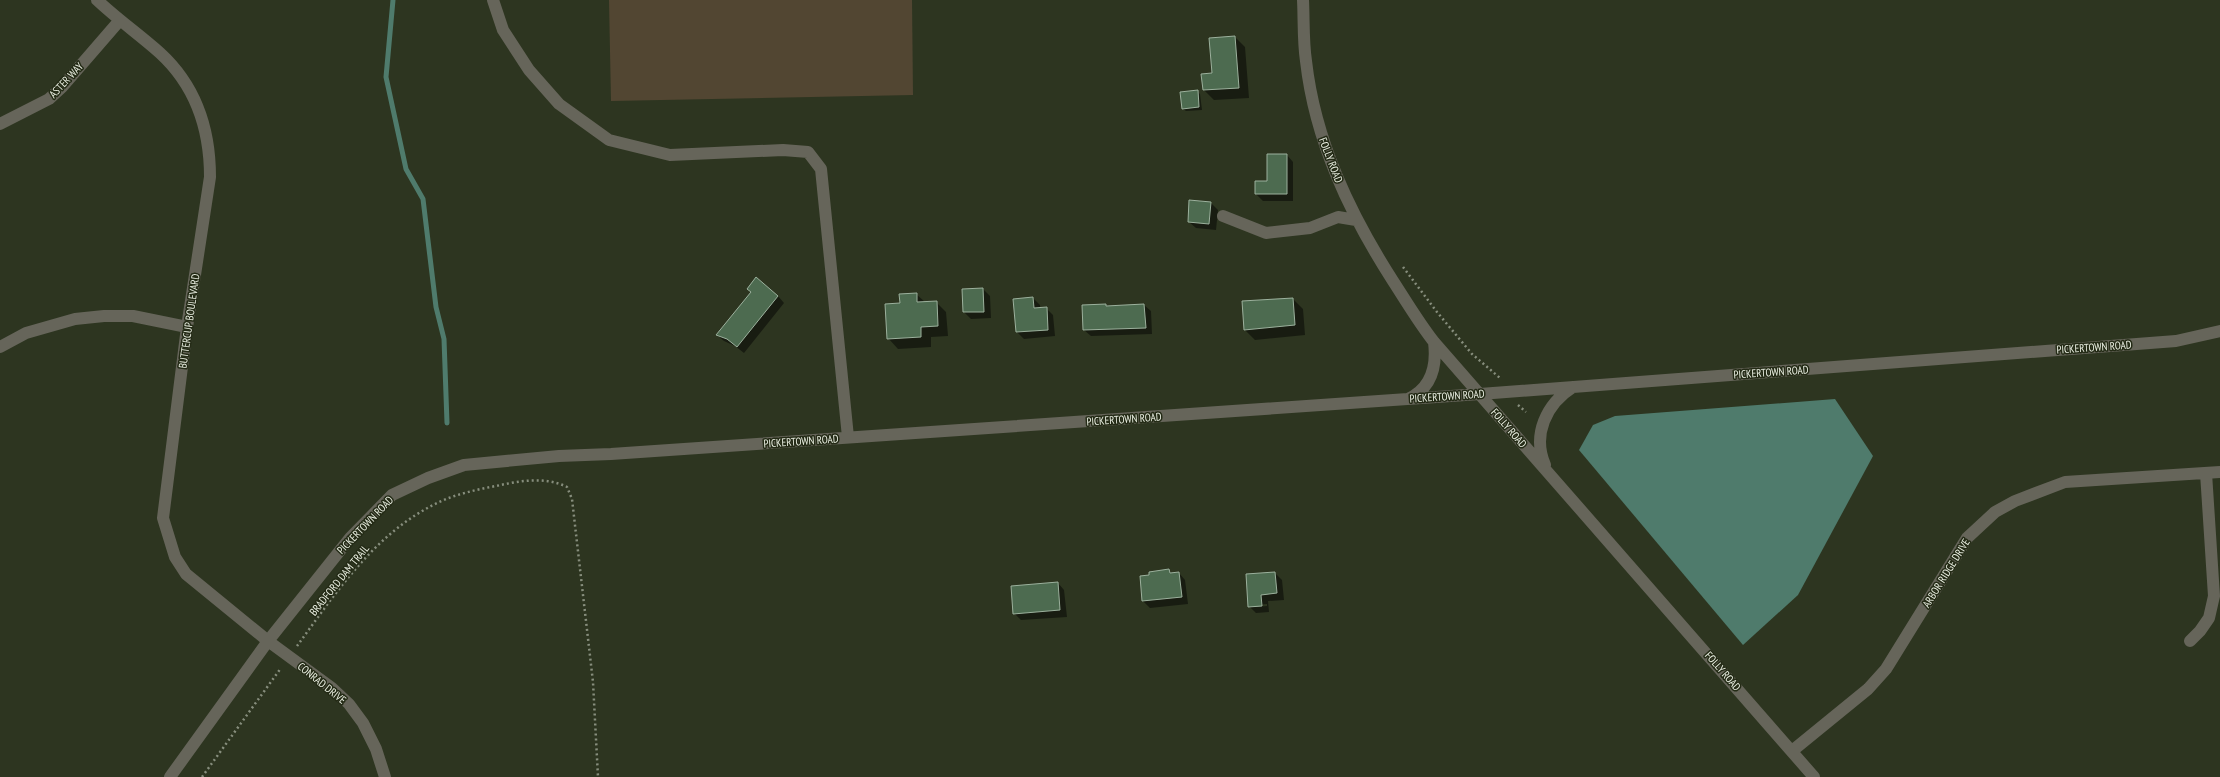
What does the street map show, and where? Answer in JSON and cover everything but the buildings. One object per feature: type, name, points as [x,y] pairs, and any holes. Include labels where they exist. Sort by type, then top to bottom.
[{"type":"street","name":"BUTTERCUP BOULEVARD","points":[[97,0],[161,54],[176,69],[191,92],[205,125],[210,157],[210,177],[187,327],[163,518],[175,557],[186,574],[268,641]]},
{"type":"street","points":[[493,0],[504,30],[529,70],[558,104],[609,140],[670,155],[783,150],[808,152],[821,169],[848,438]]},
{"type":"street","name":"FOLLY ROAD","points":[[1303,0],[1306,61],[1316,116],[1326,153],[1356,220],[1373,250],[1434,342],[1814,777]]},
{"type":"street","name":"ASTER WAY","points":[[0,124],[49,100],[120,20]]},
{"type":"street","points":[[1224,216],[1266,233],[1310,228],[1338,217],[1356,220]]},
{"type":"street","points":[[0,347],[26,332],[75,319],[104,316],[133,316],[187,327]]},
{"type":"street","name":"PICKERTOWN ROAD","points":[[170,777],[268,641],[350,538],[392,495],[440,473],[464,465],[554,456],[612,454],[1572,387],[2176,340],[2220,331]]},
{"type":"street","points":[[1408,399],[1423,388],[1434,370],[1436,358],[1434,342]]},
{"type":"street","points":[[1548,472],[1541,455],[1539,439],[1543,422],[1555,402],[1572,387]]},
{"type":"street","name":"ARBOR RIDGE DRIVE","points":[[1792,751],[1868,689],[1886,669],[1967,538],[1995,512],[2015,500],[2065,482],[2220,472]]},
{"type":"street","points":[[2190,641],[2200,631],[2209,618],[2214,596],[2206,473]]},
{"type":"street","name":"CONRAD DRIVE","points":[[268,641],[332,688],[349,704],[363,723],[376,749],[385,777]]},
{"type":"path","points":[[1399,261],[1437,312],[1472,354],[1500,378]]},
{"type":"path","name":"BRADFORD DAM TRAIL","points":[[202,777],[289,657],[364,560],[388,536],[412,518],[446,500],[471,491],[521,480],[556,481],[567,486],[572,499],[593,682],[598,777]]},
{"type":"shaded area","points":[[609,0],[912,0],[913,95],[611,101]]},
{"type":"shaded area","points":[[1835,399],[1873,456],[1798,595],[1743,645],[1579,450],[1593,425],[1615,416]]},
{"type":"waterway","points":[[393,0],[386,77],[406,169],[423,199],[436,307],[444,339],[447,423]]}]
